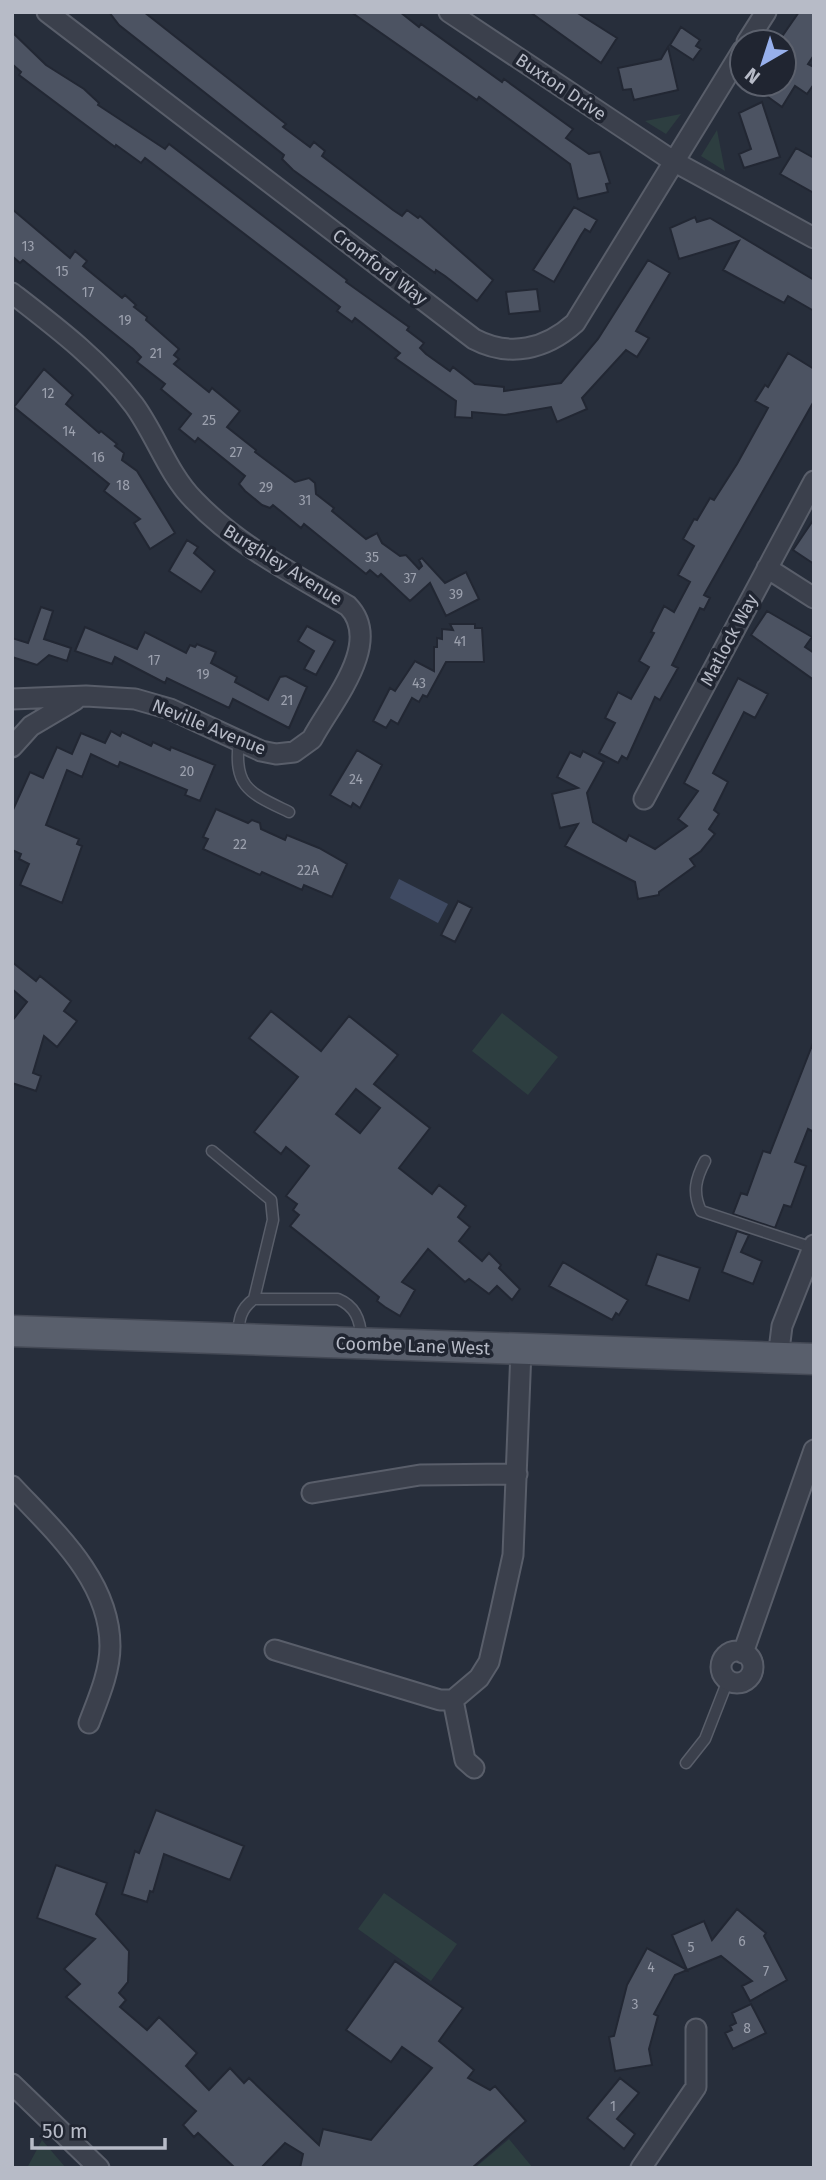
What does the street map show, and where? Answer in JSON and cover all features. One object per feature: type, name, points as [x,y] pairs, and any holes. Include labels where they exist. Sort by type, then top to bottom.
[{"type":"main road","name":"Coombe Lane West","points":[[12,1331],[814,1359]]},
{"type":"street","name":"Cromford Way","points":[[47,12],[474,339],[492,348],[542,347],[575,323],[728,73]]},
{"type":"street","name":"Buxton Drive","points":[[449,12],[673,161]]},
{"type":"street","points":[[673,161],[814,238]]},
{"type":"street","name":"Burghley Avenue","points":[[12,293],[97,362],[135,406],[179,480],[211,518],[233,537],[348,606],[357,616],[362,631],[360,648],[335,698]]},
{"type":"street","name":"Matlock Way","points":[[644,799],[814,481]]},
{"type":"street","points":[[767,568],[814,598]]},
{"type":"street","points":[[12,747],[46,716],[86,696]]},
{"type":"street","name":"Neville Avenue","points":[[12,699],[86,696],[153,703],[276,754],[294,752],[312,738],[335,698]]},
{"type":"street","points":[[778,1358],[782,1326],[813,1246]]},
{"type":"street","points":[[275,1650],[426,1697],[453,1700],[479,1678],[489,1662],[513,1555],[521,1350]]},
{"type":"street","points":[[728,1680],[721,1668],[724,1658],[733,1652],[743,1653],[814,1450]]},
{"type":"street","points":[[312,1493],[420,1475],[517,1474]]},
{"type":"street","points":[[12,1486],[63,1540],[102,1597],[110,1646],[103,1687],[89,1723]]},
{"type":"street","points":[[453,1700],[465,1760],[474,1768]]},
{"type":"street","points":[[641,2168],[696,2087],[696,2029]]},
{"type":"street","points":[[12,2084],[99,2168]]},
{"type":"lane","points":[[239,740],[236,765],[247,787],[289,812]]},
{"type":"lane","points":[[212,1151],[271,1200],[274,1220],[254,1298],[246,1305],[240,1317],[237,1340]]},
{"type":"lane","points":[[705,1161],[695,1179],[696,1201],[701,1211],[813,1246]]},
{"type":"lane","points":[[254,1298],[338,1299],[349,1304],[361,1324],[361,1344]]},
{"type":"lane","points":[[686,1763],[705,1739],[728,1680]]},
{"type":"shaded area","points":[[681,114],[666,134],[645,121]]},
{"type":"shaded area","points":[[717,130],[725,171],[701,156]]},
{"type":"shaded area","points":[[502,1013],[558,1057],[528,1095],[472,1051]]},
{"type":"shaded area","points":[[384,1893],[457,1944],[431,1981],[358,1929]]},
{"type":"shaded area","points":[[509,2139],[533,2168],[476,2167]]},
{"type":"shaded area","points":[[42,2140],[66,2168],[27,2168]]},
{"type":"water","points":[[399,879],[448,904],[438,923],[390,898]]},
{"type":"building","points":[[109,12],[144,12],[286,124],[283,127],[310,147],[314,142],[325,151],[322,156],[402,216],[407,210],[418,218],[420,216],[493,280],[477,301],[436,270],[435,273],[293,170],[282,159],[284,155],[119,25]]},
{"type":"building","points":[[351,12],[400,12],[502,82],[504,79],[573,129],[566,138],[589,154],[600,152],[610,183],[606,184],[608,192],[578,199],[570,164],[479,97],[477,100]]},
{"type":"building","points":[[530,12],[576,12],[617,38],[601,63]]},
{"type":"building","points":[[799,12],[814,12],[814,55],[808,64],[814,67],[814,84],[807,94],[798,88],[798,28],[788,28]]},
{"type":"building","points":[[681,27],[700,40],[696,46],[701,49],[693,60],[670,45]]},
{"type":"building","points":[[12,32],[46,65],[84,89],[98,105],[165,149],[169,144],[347,280],[346,282],[409,327],[407,330],[424,343],[420,348],[426,354],[450,371],[453,367],[475,384],[504,387],[504,391],[561,383],[598,339],[648,260],[670,273],[636,331],[649,338],[637,357],[626,350],[582,398],[587,409],[557,422],[551,407],[505,415],[472,412],[472,418],[455,417],[456,401],[395,358],[400,353],[355,318],[352,322],[337,311],[340,307],[145,158],[141,163],[116,145],[115,147],[19,75],[21,72],[12,64]]},
{"type":"building","points":[[668,47],[678,90],[634,100],[631,89],[623,90],[618,68],[661,59]]},
{"type":"building","points":[[769,98],[788,98],[782,107]]},
{"type":"building","points":[[762,102],[780,157],[744,168],[739,154],[751,149],[739,113]]},
{"type":"building","points":[[796,148],[814,158],[814,193],[780,174]]},
{"type":"building","points":[[574,207],[597,220],[590,232],[585,229],[554,282],[533,270]]},
{"type":"building","points":[[12,209],[70,258],[75,251],[87,261],[83,266],[122,298],[125,295],[136,305],[134,307],[147,317],[146,320],[179,349],[174,355],[179,359],[174,364],[209,392],[212,388],[240,411],[227,427],[256,450],[255,452],[295,482],[309,478],[315,483],[316,494],[366,539],[377,533],[382,543],[400,556],[406,555],[419,569],[422,566],[419,560],[422,558],[445,583],[466,572],[479,599],[446,616],[430,583],[410,601],[381,574],[378,577],[370,570],[366,574],[304,524],[301,528],[273,505],[270,508],[262,505],[245,491],[239,484],[245,476],[198,438],[195,442],[179,429],[191,414],[161,389],[165,384],[137,362],[141,357],[23,260],[20,263],[12,256]]},
{"type":"building","points":[[695,217],[697,222],[710,218],[814,280],[814,311],[788,296],[784,303],[723,270],[739,241],[679,259],[670,228]]},
{"type":"building","points":[[537,289],[540,311],[509,314],[506,292]]},
{"type":"building","points":[[788,353],[814,369],[814,401],[704,595],[710,598],[704,610],[700,608],[672,665],[678,668],[660,700],[655,697],[627,759],[622,756],[618,763],[599,753],[615,723],[605,718],[618,692],[631,699],[649,667],[639,661],[654,633],[651,632],[664,606],[674,612],[690,582],[678,575],[694,546],[683,539],[694,519],[697,520],[710,498],[714,500],[737,464],[768,408],[755,401],[765,385],[768,387]]},
{"type":"building","points":[[44,369],[73,395],[66,404],[99,433],[101,431],[117,444],[115,446],[124,453],[122,460],[137,471],[175,533],[150,549],[134,523],[140,519],[104,491],[109,484],[14,407]]},
{"type":"building","points":[[814,519],[814,564],[793,550]]},
{"type":"building","points":[[187,540],[198,547],[194,553],[215,571],[201,592],[169,571]]},
{"type":"building","points":[[41,607],[53,611],[44,639],[71,648],[67,661],[49,655],[37,665],[12,657],[12,638],[28,643]]},
{"type":"building","points":[[767,611],[812,637],[805,647],[814,653],[814,680],[751,635]]},
{"type":"building","points":[[450,624],[475,624],[475,628],[482,628],[484,662],[446,662],[427,697],[423,695],[419,702],[412,698],[398,724],[391,720],[386,728],[373,721],[390,688],[395,691],[415,661],[434,671],[434,647],[437,647],[437,638],[442,639],[442,629],[453,630]]},
{"type":"building","points":[[307,626],[335,641],[316,675],[304,669],[314,651],[298,641]]},
{"type":"building","points":[[85,627],[137,649],[145,632],[186,653],[190,645],[195,647],[197,644],[216,652],[211,663],[237,677],[235,682],[268,700],[280,677],[286,676],[307,687],[289,728],[233,699],[229,708],[167,678],[165,683],[115,657],[112,664],[75,651]]},
{"type":"building","points":[[738,678],[768,694],[755,718],[744,712],[713,773],[728,782],[714,810],[719,814],[709,829],[715,834],[701,851],[690,859],[695,866],[659,892],[659,895],[638,899],[635,882],[565,846],[578,824],[560,828],[552,794],[578,788],[557,777],[570,752],[580,757],[583,751],[604,762],[587,793],[593,822],[626,841],[629,835],[655,849],[687,826],[678,819],[698,791],[684,783]]},
{"type":"building","points":[[111,731],[120,736],[122,732],[151,746],[153,742],[170,750],[171,747],[215,765],[200,801],[185,795],[187,790],[120,762],[118,767],[91,754],[82,777],[67,770],[46,825],[79,839],[77,844],[82,846],[62,903],[20,885],[29,864],[19,859],[21,854],[12,850],[12,812],[30,772],[43,778],[57,747],[72,754],[81,733],[105,743]]},
{"type":"building","points":[[357,750],[382,765],[360,808],[353,803],[351,807],[330,795]]},
{"type":"building","points":[[216,809],[248,823],[252,820],[260,823],[261,829],[285,840],[287,835],[319,848],[347,864],[332,897],[304,885],[302,890],[262,872],[260,875],[203,849],[208,839],[203,837]]},
{"type":"building","points":[[458,901],[472,908],[455,942],[441,935]]},
{"type":"building","points":[[12,962],[36,981],[40,976],[71,1001],[64,1011],[77,1021],[57,1047],[44,1036],[33,1073],[41,1076],[36,1091],[12,1083],[12,1021],[27,1002],[12,989]]},
{"type":"building","points":[[271,1011],[321,1051],[349,1016],[398,1055],[374,1084],[430,1128],[399,1168],[432,1194],[439,1185],[466,1206],[458,1217],[470,1227],[459,1241],[482,1261],[489,1253],[501,1265],[499,1268],[520,1289],[512,1300],[497,1286],[489,1294],[469,1279],[465,1282],[428,1249],[402,1282],[415,1290],[400,1316],[377,1301],[379,1297],[290,1226],[299,1215],[293,1210],[297,1204],[286,1196],[309,1166],[286,1147],[281,1154],[254,1132],[298,1077],[249,1038]],"holes":[[[356,1089],[380,1108],[360,1133],[336,1114]]]},
{"type":"building","points":[[813,1043],[814,1132],[808,1129],[795,1162],[806,1166],[791,1207],[784,1205],[775,1228],[733,1214],[741,1193],[747,1195],[763,1151],[770,1153]]},
{"type":"building","points":[[737,1231],[749,1235],[741,1252],[762,1261],[753,1284],[722,1272]]},
{"type":"building","points":[[657,1254],[700,1268],[689,1301],[646,1285]]},
{"type":"building","points":[[563,1262],[628,1300],[619,1315],[616,1313],[612,1320],[549,1286]]},
{"type":"building","points":[[156,1810],[244,1846],[230,1880],[164,1854],[153,1892],[150,1891],[147,1902],[122,1894],[135,1851],[139,1853]]},
{"type":"building","points":[[56,1865],[107,1883],[96,1914],[129,1951],[128,1982],[119,1993],[126,2000],[120,2007],[147,2030],[159,2017],[197,2053],[186,2066],[209,2090],[230,2068],[244,2083],[249,2078],[319,2145],[323,2129],[371,2140],[432,2068],[402,2047],[391,2062],[346,2030],[395,1961],[463,2008],[439,2041],[474,2070],[468,2078],[490,2090],[495,2086],[526,2121],[472,2168],[300,2168],[303,2154],[285,2143],[261,2168],[235,2168],[198,2133],[194,2137],[183,2125],[196,2111],[66,1997],[80,1984],[64,1969],[95,1939],[37,1918]]},
{"type":"building","points":[[737,1909],[766,1933],[764,1936],[787,1980],[750,2001],[742,1986],[752,1981],[721,1956],[675,1975],[654,2014],[658,2016],[649,2049],[652,2065],[615,2071],[609,2037],[614,2036],[627,1985],[647,1948],[687,1970],[672,1935],[704,1921],[712,1940]]},
{"type":"building","points":[[751,2004],[766,2033],[733,2049],[725,2033],[732,2030],[730,2026],[736,2023],[732,2013]]},
{"type":"building","points":[[620,2078],[639,2093],[617,2119],[635,2134],[624,2149],[587,2118]]}]
